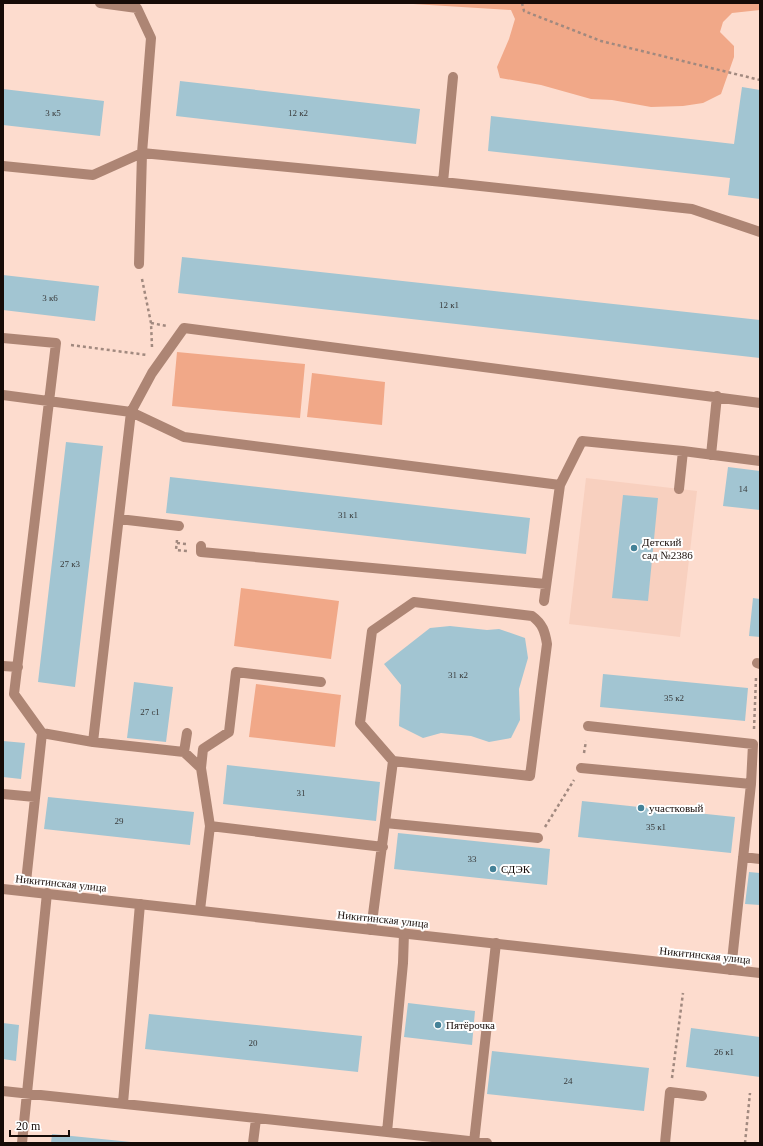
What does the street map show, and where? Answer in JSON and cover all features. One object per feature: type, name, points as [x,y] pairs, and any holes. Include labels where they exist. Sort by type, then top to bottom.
[{"type":"street","points":[[100,3],[137,8],[151,38],[142,153],[139,264]]},
{"type":"street","points":[[443,182],[453,78]]},
{"type":"street","points":[[3,166],[93,175],[142,153],[443,182],[692,209],[760,232]]},
{"type":"street","points":[[92,742],[131,412],[152,373],[184,328],[717,396],[760,403]]},
{"type":"street","points":[[3,338],[56,343],[14,694],[42,733],[26,891]]},
{"type":"street","points":[[3,395],[131,412],[184,437],[560,485]]},
{"type":"street","points":[[711,455],[717,396]]},
{"type":"street","points":[[544,601],[560,485],[582,441],[683,451],[760,461]]},
{"type":"street","points":[[679,489],[683,451]]},
{"type":"street","points":[[119,518],[179,526]]},
{"type":"street","points":[[201,549],[546,584]]},
{"type":"street","points":[[371,930],[393,762],[360,723],[372,631],[414,602],[532,616],[539,621],[545,632],[547,644],[530,776],[393,762]]},
{"type":"street","points":[[3,666],[18,667]]},
{"type":"street","points":[[200,910],[210,826],[201,768],[203,749],[229,732],[236,672],[321,682]]},
{"type":"street","points":[[588,726],[753,744],[751,784],[731,970]]},
{"type":"street","points":[[42,733],[92,742],[184,752],[201,768]]},
{"type":"street","points":[[184,752],[187,733]]},
{"type":"street","points":[[581,768],[751,784]]},
{"type":"street","points":[[3,794],[35,797]]},
{"type":"street","points":[[386,823],[538,838]]},
{"type":"street","points":[[210,826],[383,847]]},
{"type":"street","points":[[743,858],[760,859]]},
{"type":"street","name":"Никитинская улица","points":[[3,889],[760,973]]},
{"type":"street","points":[[22,1143],[47,894]]},
{"type":"street","points":[[123,1103],[140,904]]},
{"type":"street","points":[[387,1132],[403,963],[404,933]]},
{"type":"street","points":[[474,1142],[496,943]]},
{"type":"street","points":[[3,1092],[123,1103],[256,1119],[487,1143]]},
{"type":"street","points":[[665,1143],[670,1092],[702,1096]]},
{"type":"street","points":[[253,1143],[256,1119]]},
{"type":"path","points":[[522,3],[524,11],[601,41],[760,80]]},
{"type":"path","points":[[139,264],[151,323],[153,356],[152,373]]},
{"type":"path","points":[[56,343],[153,356]]},
{"type":"path","points":[[179,526],[176,550],[201,549]]},
{"type":"path","points":[[753,744],[758,664]]},
{"type":"path","points":[[538,838],[581,768],[588,726]]},
{"type":"path","points":[[670,1092],[684,993]]},
{"type":"path","points":[[744,1143],[750,1092]]},
{"type":"shaded area","points":[[397,3],[760,3],[760,10],[732,13],[723,22],[720,32],[734,46],[734,57],[721,94],[703,103],[683,106],[651,107],[612,100],[591,99],[541,85],[500,78],[497,67],[509,39],[515,19],[511,10]]},
{"type":"shaded area","points":[[177,352],[305,364],[300,418],[172,406]]},
{"type":"shaded area","points":[[312,373],[385,382],[382,425],[307,417]]},
{"type":"shaded area","name":"Детский сад №2386","points":[[586,478],[697,491],[680,637],[569,624]]},
{"type":"shaded area","points":[[241,588],[339,601],[331,659],[234,646]]},
{"type":"shaded area","points":[[256,684],[341,695],[335,747],[249,737]]},
{"type":"building","points":[[180,81],[420,109],[416,144],[176,116]]},
{"type":"building","points":[[742,87],[760,90],[760,199],[728,195],[730,178],[488,151],[491,116],[734,144]]},
{"type":"building","points":[[3,89],[104,101],[100,136],[3,125]]},
{"type":"building","points":[[182,257],[760,320],[760,358],[178,293]]},
{"type":"building","points":[[3,275],[99,286],[95,321],[3,310]]},
{"type":"building","points":[[66,442],[103,446],[75,687],[38,682]]},
{"type":"building","points":[[728,467],[760,471],[760,510],[723,506]]},
{"type":"building","points":[[170,477],[530,518],[526,554],[166,513]]},
{"type":"building","points":[[623,495],[658,498],[648,601],[612,598]]},
{"type":"building","points":[[753,598],[760,599],[760,637],[749,636]]},
{"type":"building","points":[[450,626],[487,630],[499,629],[525,638],[528,658],[519,689],[520,720],[511,738],[489,742],[471,736],[441,733],[423,738],[399,726],[401,685],[384,664],[430,628]]},
{"type":"building","points":[[603,674],[748,688],[745,721],[600,707]]},
{"type":"building","points":[[134,682],[173,687],[166,742],[127,738]]},
{"type":"building","points":[[3,741],[25,743],[21,779],[3,777]]},
{"type":"building","points":[[227,765],[380,782],[376,821],[223,804]]},
{"type":"building","points":[[48,797],[194,812],[190,845],[44,829]]},
{"type":"building","points":[[582,801],[735,817],[731,853],[578,837]]},
{"type":"building","points":[[398,833],[550,849],[547,885],[394,869]]},
{"type":"building","points":[[749,872],[760,873],[760,905],[745,904]]},
{"type":"building","points":[[408,1003],[475,1011],[472,1045],[404,1037]]},
{"type":"building","points":[[149,1014],[362,1036],[358,1072],[145,1049]]},
{"type":"building","points":[[3,1023],[19,1025],[16,1061],[3,1059]]},
{"type":"building","points":[[691,1028],[760,1037],[760,1077],[686,1067]]},
{"type":"building","points":[[492,1051],[649,1068],[644,1111],[487,1094]]},
{"type":"building","points":[[52,1134],[131,1142],[131,1143],[51,1143]]},
{"type":"place","name":"Детский сад №2386","points":[[634,548]]},
{"type":"place","name":"участковый","points":[[641,808]]},
{"type":"place","name":"СДЭК","points":[[493,869]]},
{"type":"place","name":"Пятёрочка","points":[[438,1025]]}]
